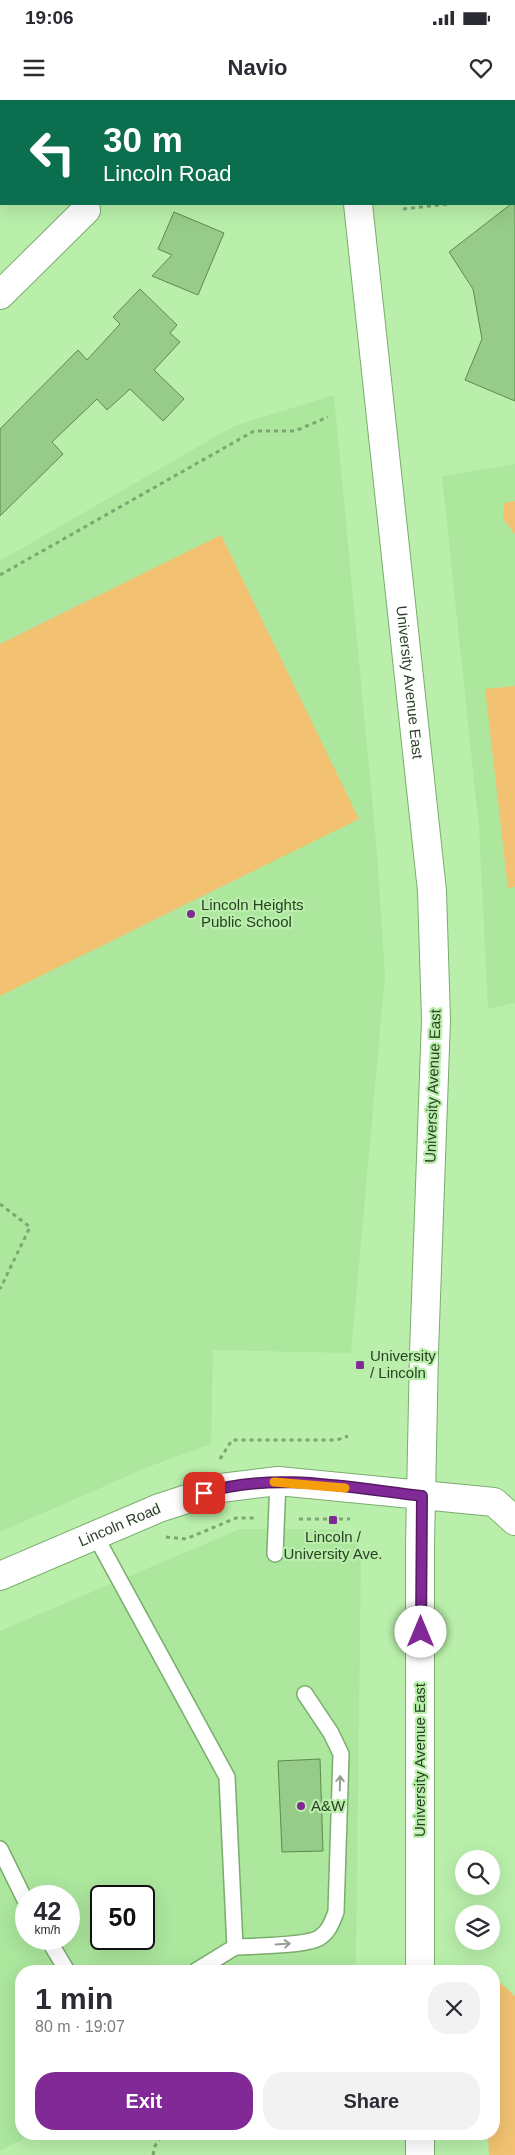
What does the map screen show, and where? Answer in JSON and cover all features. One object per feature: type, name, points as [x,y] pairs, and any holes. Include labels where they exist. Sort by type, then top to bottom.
[{"type":"main road","points":[[0,295],[86,210],[85,205]]},
{"type":"main road","name":"University Avenue East","points":[[358,205],[432,891],[436,1020],[424,1352],[420,1965]]},
{"type":"main road","name":"Lincoln Road","points":[[0,1576],[159,1508],[221,1488],[278,1481],[494,1502],[515,1521]]},
{"type":"main road","points":[[420,2140],[420,2155]]},
{"type":"lane","points":[[275,1554],[278,1481]]},
{"type":"lane","points":[[95,1536],[227,1777],[234,1947]]},
{"type":"lane","points":[[206,1965],[234,1947],[306,1942],[319,1938],[330,1927],[336,1912],[341,1754],[331,1732],[305,1694]]},
{"type":"lane","points":[[0,1850],[18,1885]]},
{"type":"lane","points":[[55,1950],[63,1965]]},
{"type":"path","points":[[403,209],[439,205]]},
{"type":"path","points":[[0,575],[254,431],[295,431],[328,417]]},
{"type":"path","points":[[0,1204],[30,1227],[0,1289]]},
{"type":"path","points":[[232,1440],[337,1440],[348,1436]]},
{"type":"path","points":[[153,2155],[158,2140]]},
{"type":"shaded area","name":"Lincoln Heights Public School","points":[[334,395],[377,853],[385,976],[351,1353],[213,1350],[211,1444],[148,1467],[0,1532],[0,561],[234,426]]},
{"type":"shaded area","points":[[515,464],[515,1003],[488,1009],[479,828],[442,476]]},
{"type":"shaded area","points":[[515,501],[515,534],[503,519],[504,503]]},
{"type":"shaded area","points":[[221,535],[359,819],[0,996],[0,644]]},
{"type":"shaded area","points":[[515,686],[515,887],[508,888],[485,689]]},
{"type":"shaded area","points":[[240,1529],[337,1529],[356,1539],[361,1555],[356,1963],[352,1965],[15,1965],[15,2140],[21,2140],[0,2151],[0,1631]]},
{"type":"shaded area","points":[[500,1982],[515,1996],[515,2155],[489,2155],[488,2140],[500,2140]]},
{"type":"building","points":[[510,205],[515,205],[515,401],[465,380],[482,339],[473,289],[449,252]]},
{"type":"building","points":[[174,212],[224,233],[198,295],[152,276],[172,255],[158,249]]},
{"type":"building","points":[[140,289],[177,325],[170,333],[180,342],[154,370],[184,399],[163,421],[130,389],[107,410],[97,399],[52,442],[63,454],[0,516],[0,429],[78,350],[87,360],[120,324],[113,317]]},
{"type":"building","name":"A&W","points":[[320,1759],[323,1851],[282,1852],[278,1761]]},
{"type":"slow traffic","points":[[274,1482],[345,1488]]},
{"type":"place","name":"Lincoln Heights Public School","points":[[191,914]]},
{"type":"place","name":"University / Lincoln","points":[[360,1365]]},
{"type":"place","name":"Lincoln / University Ave.","points":[[333,1520]]},
{"type":"place","name":"A&W","points":[[301,1806]]},
{"type":"route","points":[[204,1493],[221,1488],[278,1481],[422,1496],[420,1545],[421,1632]]}]
